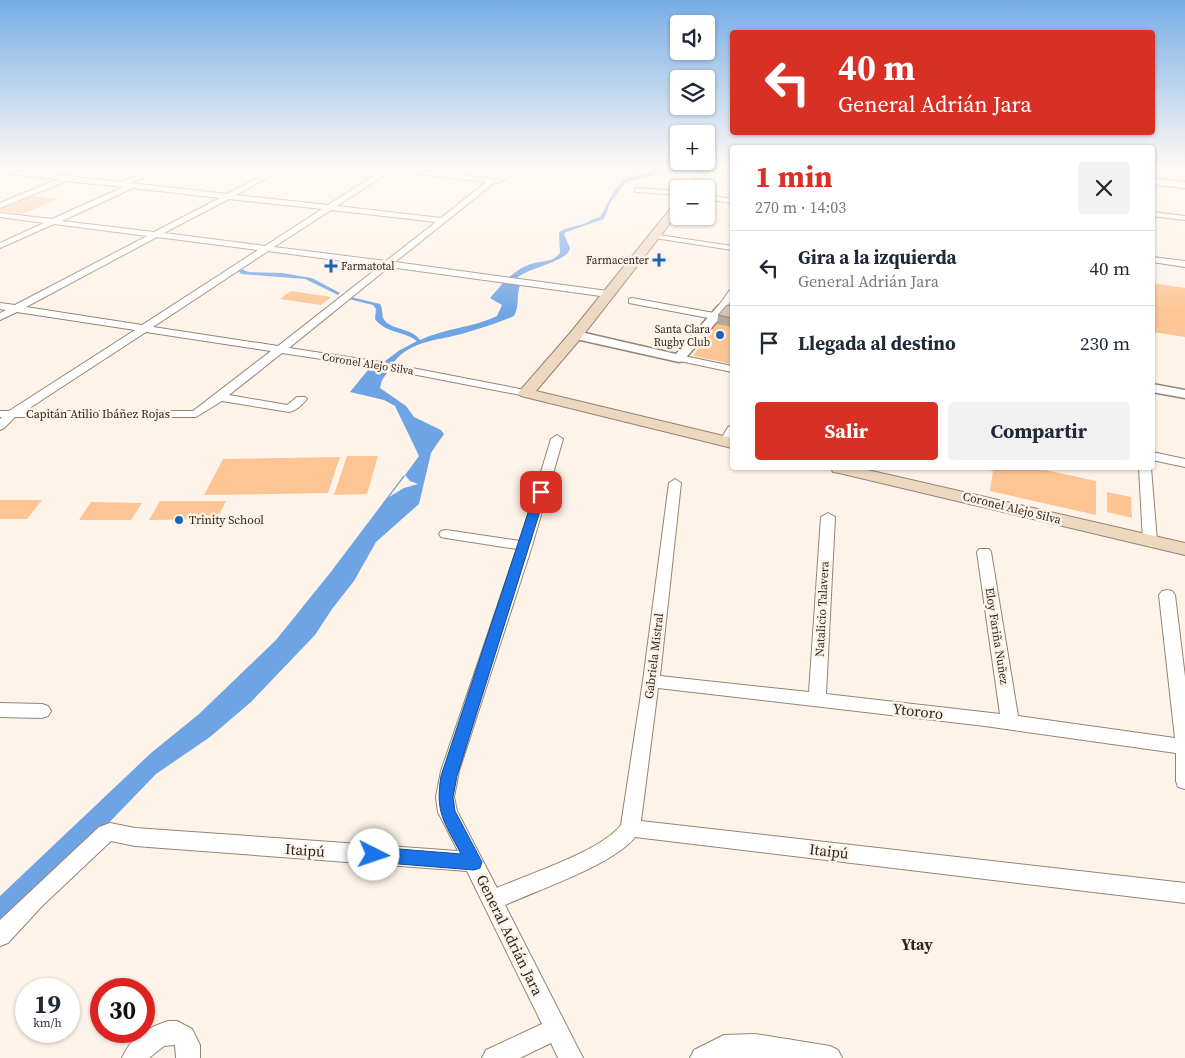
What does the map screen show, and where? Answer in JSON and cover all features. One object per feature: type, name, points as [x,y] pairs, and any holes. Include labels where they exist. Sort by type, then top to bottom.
[{"type":"main road","points":[[526,393],[576,335],[669,218]]},
{"type":"main road","name":"Coronel Alejo Silva","points":[[526,393],[730,438]]},
{"type":"main road","name":"Coronel Alejo Silva","points":[[848,470],[1185,549]]},
{"type":"street","points":[[26,218],[521,281],[608,294]]},
{"type":"street","points":[[0,246],[61,218]]},
{"type":"street","points":[[0,317],[186,218]]},
{"type":"street","points":[[0,426],[6,414],[145,328],[313,218]]},
{"type":"street","points":[[426,218],[441,220]]},
{"type":"street","points":[[220,397],[441,220]]},
{"type":"street","points":[[655,236],[730,248]]},
{"type":"street","points":[[1155,260],[1185,264]]},
{"type":"street","points":[[679,358],[723,311],[730,297]]},
{"type":"street","points":[[632,301],[723,311]]},
{"type":"street","name":"Coronel Alejo Silva","points":[[0,306],[387,366],[526,393]]},
{"type":"street","points":[[576,335],[730,369]]},
{"type":"street","points":[[1155,389],[1185,394]]},
{"type":"street","points":[[220,397],[289,409],[301,399]]},
{"type":"street","name":"Capitán Atilio Ibáñez Rojas","points":[[6,414],[196,414],[220,397]]},
{"type":"street","name":"General Adrián Jara","points":[[557,439],[450,771],[445,797],[448,812],[571,1058]]},
{"type":"street","points":[[1155,457],[1185,463]]},
{"type":"street","points":[[1145,470],[1150,541]]},
{"type":"street","name":"Gabriela Mistral","points":[[630,828],[676,483]]},
{"type":"street","name":"Natalicio Talavera","points":[[817,701],[828,517]]},
{"type":"street","points":[[446,534],[524,546]]},
{"type":"street","name":"Eloy Fariña Nuñez","points":[[984,552],[1010,720]]},
{"type":"street","points":[[1168,595],[1185,747],[1185,781]]},
{"type":"street","name":"Ytororo","points":[[651,681],[817,701],[1010,720],[1185,747]]},
{"type":"street","points":[[0,710],[42,711]]},
{"type":"street","points":[[492,900],[597,856],[621,840],[630,828]]},
{"type":"street","name":"Itaipú","points":[[630,828],[1185,893]]},
{"type":"street","name":"Itaipú","points":[[0,935],[35,899],[106,833],[114,832],[135,837],[474,862]]},
{"type":"street","points":[[494,1058],[556,1030]]},
{"type":"street","points":[[134,1058],[149,1040],[164,1033],[172,1032],[178,1034],[187,1043],[188,1058]]},
{"type":"street","points":[[702,1058],[724,1047],[755,1046],[830,1058]]},
{"type":"shaded area","points":[[1155,283],[1185,288],[1185,337],[1155,332]]},
{"type":"shaded area","points":[[291,291],[331,297],[321,305],[280,299]]},
{"type":"shaded area","name":"Santa Clara Rugby Club","points":[[724,312],[730,314],[730,364],[693,356]]},
{"type":"shaded area","points":[[347,456],[378,456],[367,494],[334,495]]},
{"type":"shaded area","points":[[340,457],[328,493],[204,495],[223,459]]},
{"type":"shaded area","points":[[988,470],[1045,470],[1096,481],[1096,515],[990,491],[993,471]]},
{"type":"shaded area","points":[[1107,492],[1131,497],[1132,518],[1107,512]]},
{"type":"shaded area","points":[[0,500],[42,500],[27,519],[0,519]]},
{"type":"shaded area","points":[[160,501],[226,501],[217,519],[149,520]]},
{"type":"shaded area","points":[[91,502],[142,503],[131,520],[79,520]]},
{"type":"water","points":[[604,218],[564,234],[570,248],[563,257],[517,278],[509,277],[531,264],[553,259],[560,253],[559,232],[592,220]]},
{"type":"water","points":[[241,269],[249,272],[282,273],[312,278],[340,293],[338,295],[305,279],[241,274],[238,270]]},
{"type":"water","points":[[503,283],[520,285],[514,316],[465,333],[418,345],[409,349],[394,362],[385,361],[417,341],[379,324],[375,319],[376,309],[373,305],[349,299],[351,297],[380,304],[383,318],[386,322],[417,336],[420,340],[497,316],[502,305],[490,298]]},
{"type":"water","points":[[368,370],[387,373],[382,380],[380,388],[406,406],[414,417],[441,430],[444,434],[431,453],[419,504],[376,542],[354,581],[315,635],[251,702],[210,737],[156,774],[70,863],[0,921],[0,896],[151,753],[199,714],[276,640],[330,573],[404,475],[389,497],[404,488],[418,484],[410,481],[405,475],[419,456],[395,406],[384,400],[350,392]]},
{"type":"building","points":[[727,305],[730,306],[730,318],[718,315]]},
{"type":"waterway","points":[[373,374],[390,360]]},
{"type":"place","name":"Farmacenter","points":[[659,260]]},
{"type":"place","name":"Farmatotal","points":[[331,266]]},
{"type":"place","name":"Santa Clara Rugby Club","points":[[720,335]]},
{"type":"place","name":"Trinity School","points":[[179,520]]},
{"type":"district","name":"Ytay","points":[[917,944]]},
{"type":"route","points":[[374,855],[474,862],[448,812],[445,797],[449,776],[541,492]]}]
